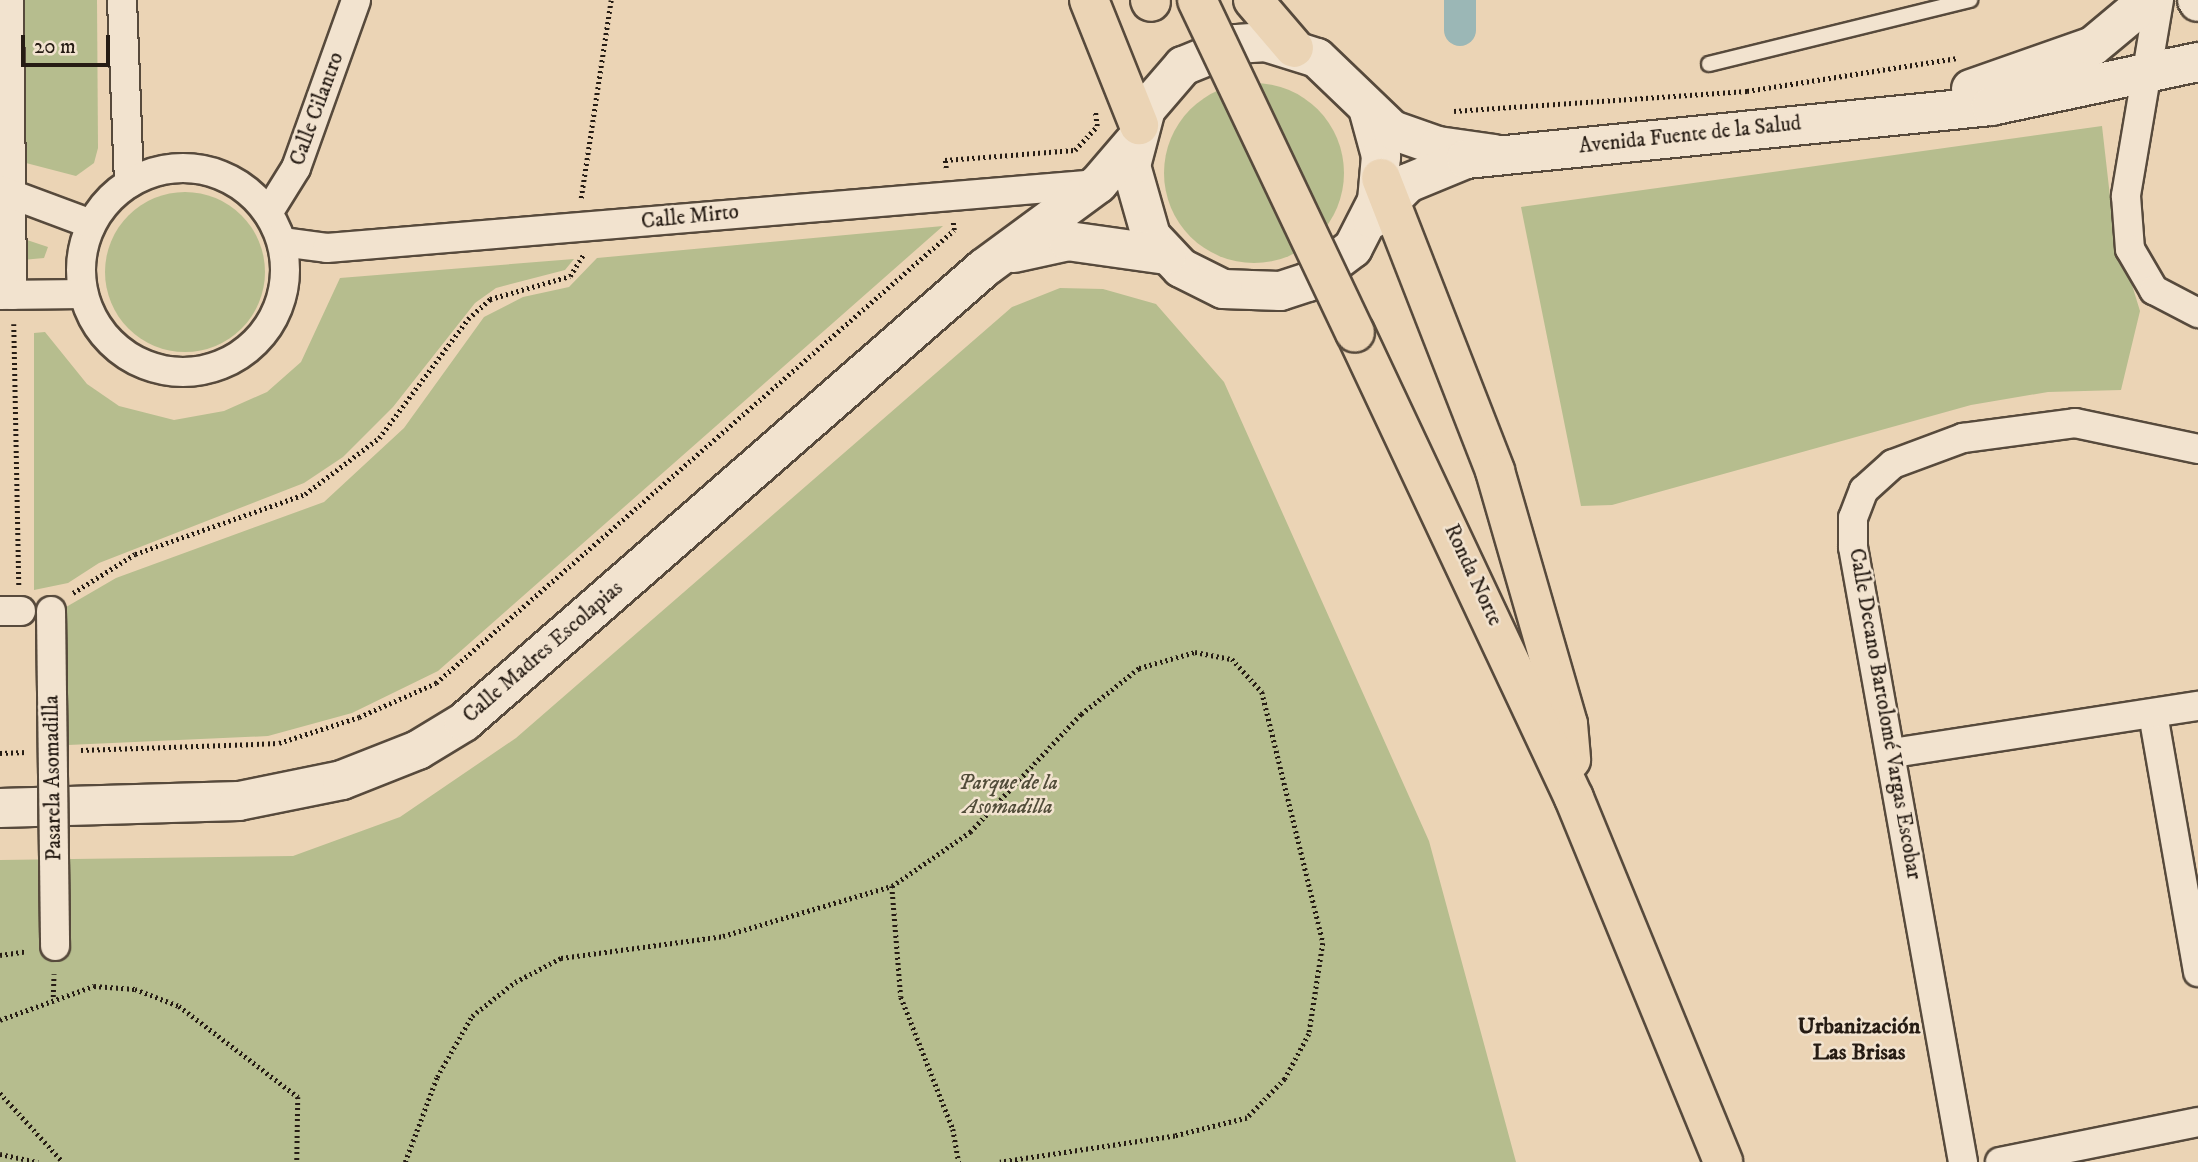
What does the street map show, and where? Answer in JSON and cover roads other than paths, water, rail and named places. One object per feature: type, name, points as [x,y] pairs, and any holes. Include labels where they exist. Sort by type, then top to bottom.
[{"type":"highway","points":[[1089,0],[1136,134]]},
{"type":"highway","name":"Ronda Norte","points":[[1197,0],[1574,798],[1723,1162]]},
{"type":"highway","points":[[1253,0],[1294,48]]},
{"type":"highway","points":[[1379,201],[1495,471],[1568,724],[1574,798]]},
{"type":"main road","points":[[1885,114],[2066,58],[2093,46],[2148,0]]},
{"type":"main road","points":[[1265,42],[1294,48],[1339,72],[1369,113],[1407,138],[1494,154],[1424,173],[1379,201],[1332,268],[1280,291],[1223,289],[1167,255],[1152,236],[1134,191],[1136,134],[1162,85],[1209,52],[1265,42]]},
{"type":"main road","points":[[1885,114],[2001,105],[2198,62]]},
{"type":"main road","points":[[1369,113],[1379,201]]},
{"type":"main road","name":"Avenida Fuente de la Salud","points":[[1494,154],[1885,114]]},
{"type":"main road","name":"Calle Madres Escolapias","points":[[0,808],[239,801],[342,780],[418,750],[464,722],[984,268],[1098,184],[1136,134]]},
{"type":"main road","name":"Calle Madres Escolapias","points":[[984,268],[1046,243],[1096,243],[1167,255]]},
{"type":"street","points":[[9,0],[6,295],[83,294]]},
{"type":"street","points":[[122,0],[129,183]]},
{"type":"street","name":"Calle Cilantro","points":[[268,213],[296,168],[356,0]]},
{"type":"street","points":[[2160,0],[2126,196],[2130,249],[2154,290],[2198,313]]},
{"type":"street","points":[[200,169],[247,190],[268,213],[282,242],[286,271],[269,327],[240,355],[194,373],[136,362],[112,345],[83,294],[81,258],[91,224],[129,183],[158,170],[200,169]]},
{"type":"street","name":"Calle Mirto","points":[[282,242],[327,248],[949,191],[1098,184]]},
{"type":"street","points":[[6,192],[91,224]]},
{"type":"street","name":"Calle Decano Bartolomé Vargas Escobar","points":[[1963,1162],[1893,753],[1853,547],[1853,518],[1864,490],[1893,464],[1932,446],[2076,423],[2198,449]]},
{"type":"street","name":"Pasarela Asomadilla","points":[[51,611],[55,946]]},
{"type":"street","points":[[1893,753],[2198,706]]},
{"type":"street","points":[[2153,714],[2198,972]]},
{"type":"street","points":[[2000,1162],[2198,1122]]},
{"type":"lane","points":[[1709,64],[1970,0]]},
{"type":"waterway","points":[[1460,0],[1460,30]]},
{"type":"district","name":"Urbanización Las Brisas","points":[[1859,1040]]},
{"type":"park label","name":"Parque de la Asomadilla","points":[[1008,795]]}]
